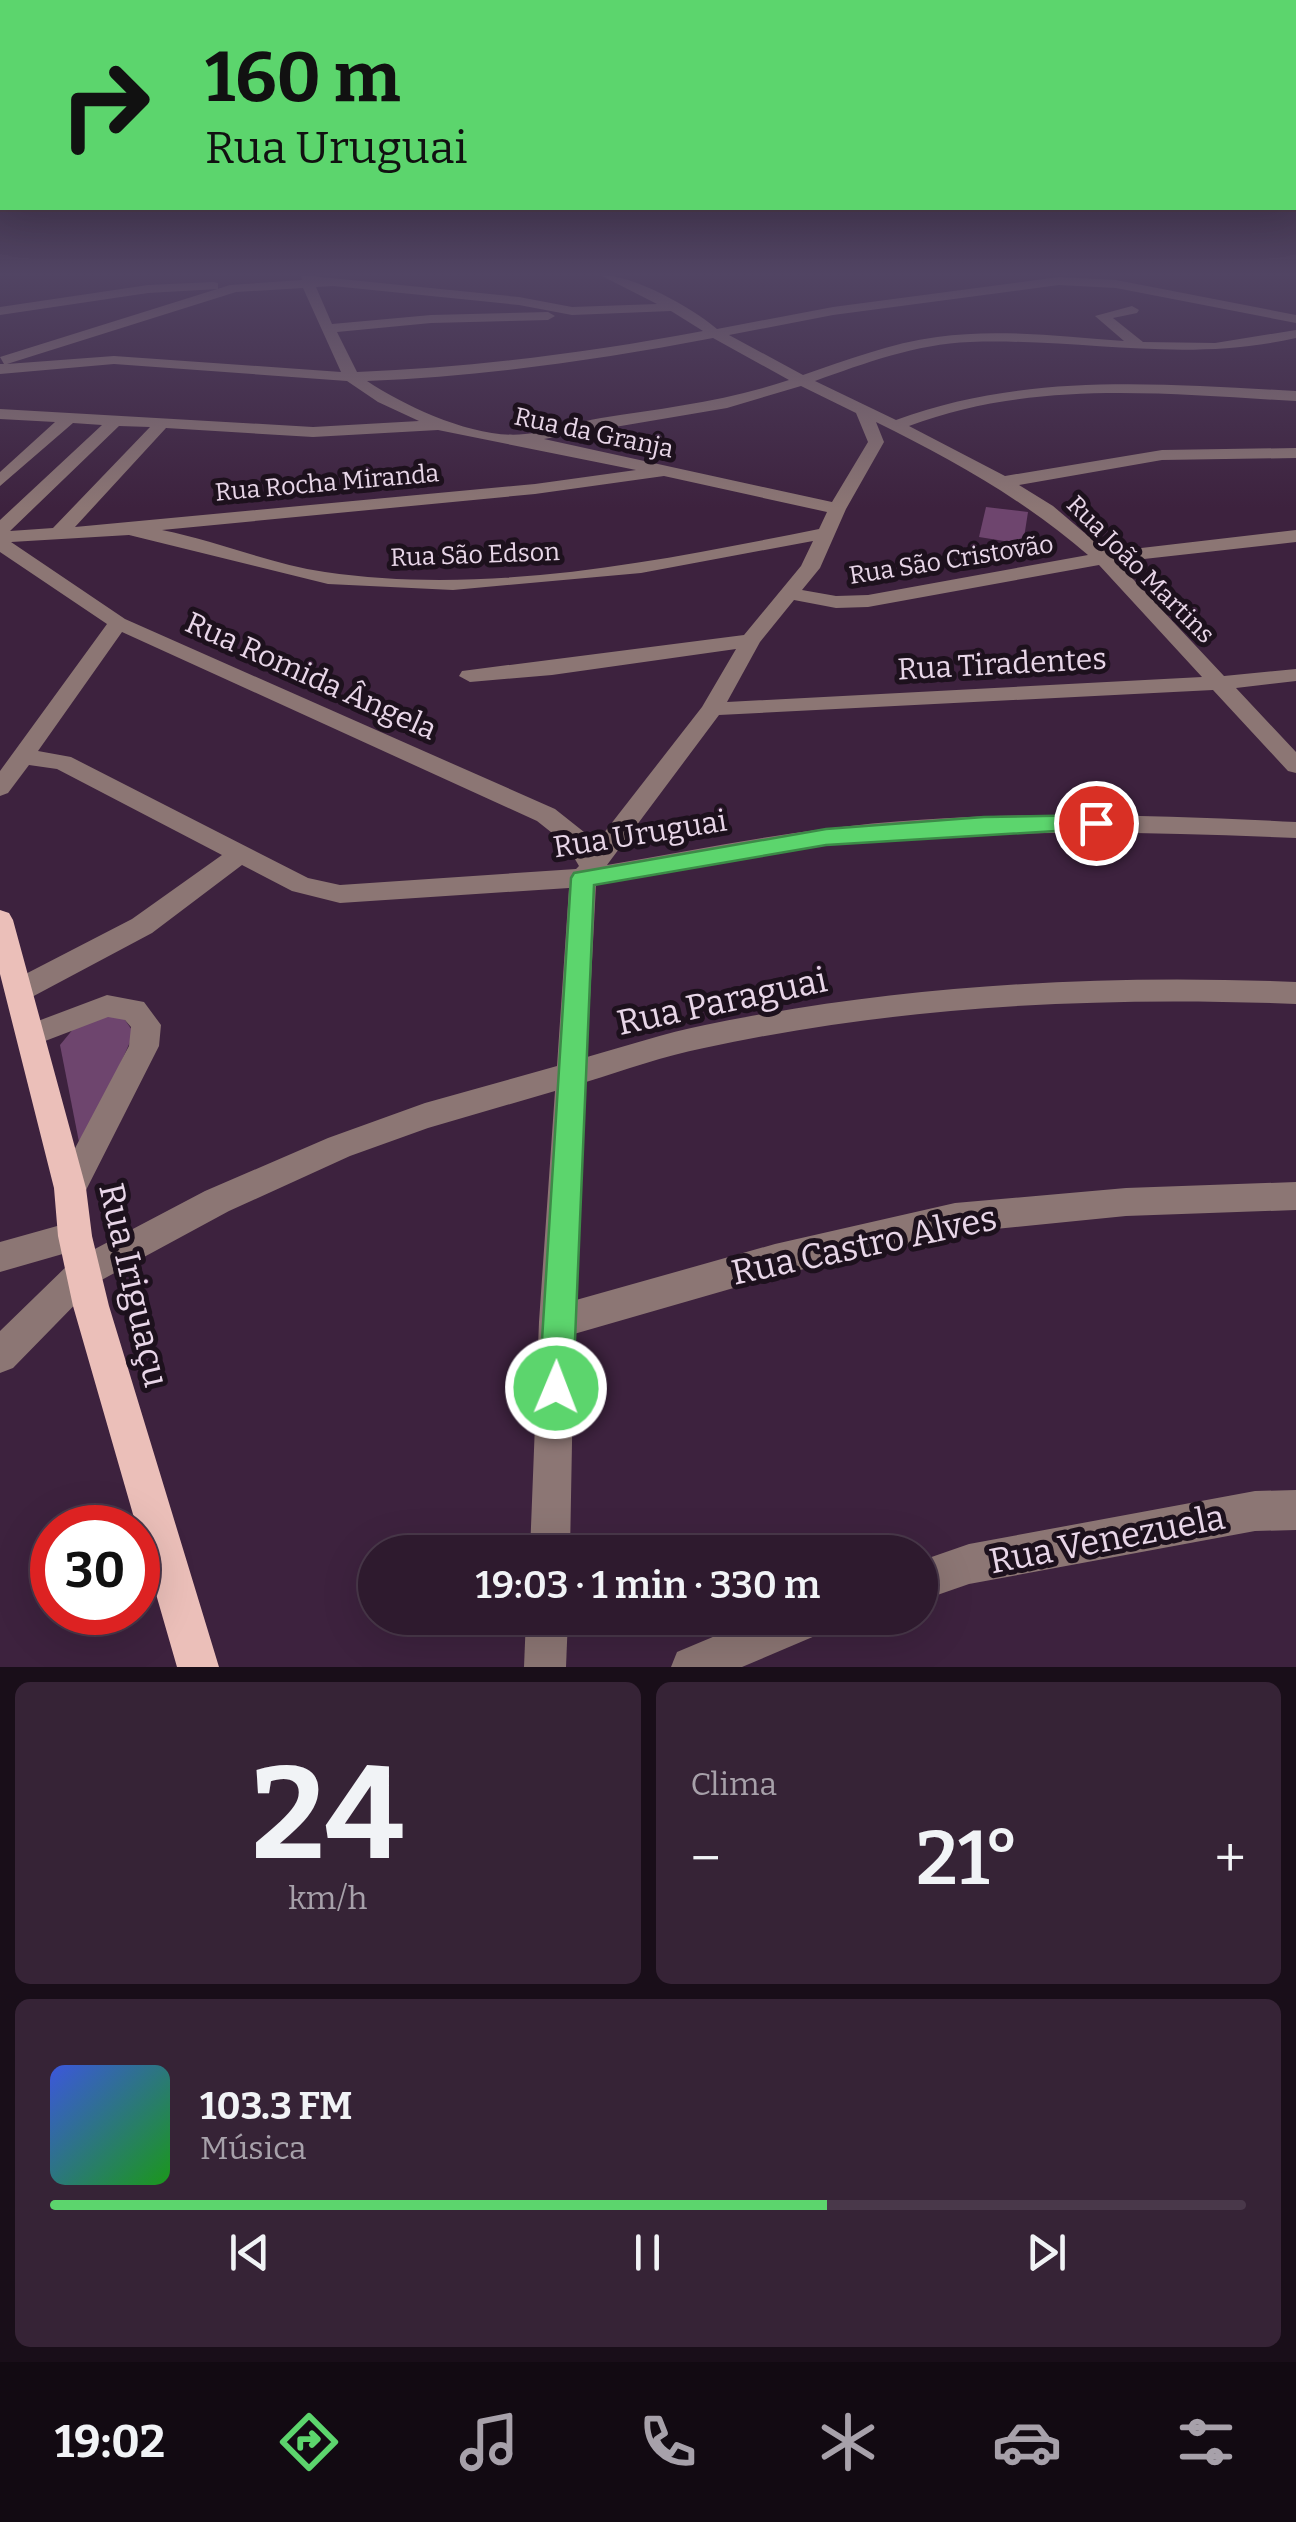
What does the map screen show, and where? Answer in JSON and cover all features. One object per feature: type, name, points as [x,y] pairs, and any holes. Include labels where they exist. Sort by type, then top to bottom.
[{"type":"main road","name":"Rua Iriguaçu","points":[[0,920],[70,1188],[74,1236],[198,1667]]},
{"type":"street","points":[[0,365],[27,353]]},
{"type":"street","points":[[344,353],[351,376]]},
{"type":"street","points":[[0,365],[114,360],[351,376],[510,368],[612,353]]},
{"type":"street","name":"Rua João Martins","points":[[750,353],[1004,482],[1073,530],[1296,766]]},
{"type":"street","points":[[524,440],[566,428],[727,403],[883,353]]},
{"type":"street","name":"Rua da Granja","points":[[351,376],[384,399],[438,425],[524,440],[837,509]]},
{"type":"street","points":[[898,425],[959,403],[1018,393],[1102,390],[1296,396]]},
{"type":"street","points":[[551,1535],[558,1322],[587,872],[712,709],[751,640],[810,568],[837,509],[876,442],[863,410]]},
{"type":"street","points":[[0,414],[313,432],[438,425]]},
{"type":"street","points":[[0,435],[19,415]]},
{"type":"street","points":[[0,482],[68,420]]},
{"type":"street","points":[[0,537],[114,422]]},
{"type":"street","points":[[58,535],[160,426]]},
{"type":"street","points":[[1004,482],[1162,456],[1296,453]]},
{"type":"street","name":"Rua Rocha Miranda","points":[[0,537],[129,530],[236,515],[571,486],[659,472]]},
{"type":"street","name":"Rua São Edson","points":[[129,530],[324,577],[434,584],[661,565],[826,533]]},
{"type":"street","name":"Rua São Cristovão","points":[[792,594],[836,602],[868,601],[1103,558],[1296,536]]},
{"type":"street","name":"Rua Romida Ângela","points":[[0,537],[118,623],[546,815],[576,838],[587,872]]},
{"type":"street","points":[[0,788],[118,623]]},
{"type":"street","points":[[470,676],[552,669],[751,640]]},
{"type":"street","name":"Rua Tiradentes","points":[[712,709],[1296,676]]},
{"type":"street","name":"Rua Uruguai","points":[[24,757],[63,762],[301,885],[340,894],[587,872],[826,837],[984,825],[1133,822],[1296,830]]},
{"type":"street","points":[[20,990],[142,926],[239,855]]},
{"type":"street","name":"Rua Paraguai","points":[[0,1356],[84,1272],[152,1233],[340,1147],[425,1116],[700,1037],[790,1020],[985,996],[1171,988],[1296,992]]},
{"type":"street","points":[[32,1035],[107,1006],[134,1010],[146,1025],[144,1046],[70,1188]]},
{"type":"street","name":"Rua Castro Alves","points":[[558,1322],[775,1260],[955,1218],[1126,1202],[1296,1196]]},
{"type":"street","points":[[0,1257],[74,1236]]},
{"type":"street","name":"Rua Venezuela","points":[[938,1575],[988,1561],[1255,1511],[1296,1510]]},
{"type":"street","points":[[545,1667],[546,1635]]},
{"type":"street","points":[[692,1667],[767,1635]]},
{"type":"shaded area","points":[[986,507],[1028,512],[1023,544],[979,537]]},
{"type":"shaded area","points":[[107,1015],[123,1017],[134,1033],[86,1142],[79,1142],[60,1045],[74,1028]]},
{"type":"route","points":[[556,1388],[583,878],[826,837],[984,825],[1096,823]]}]
